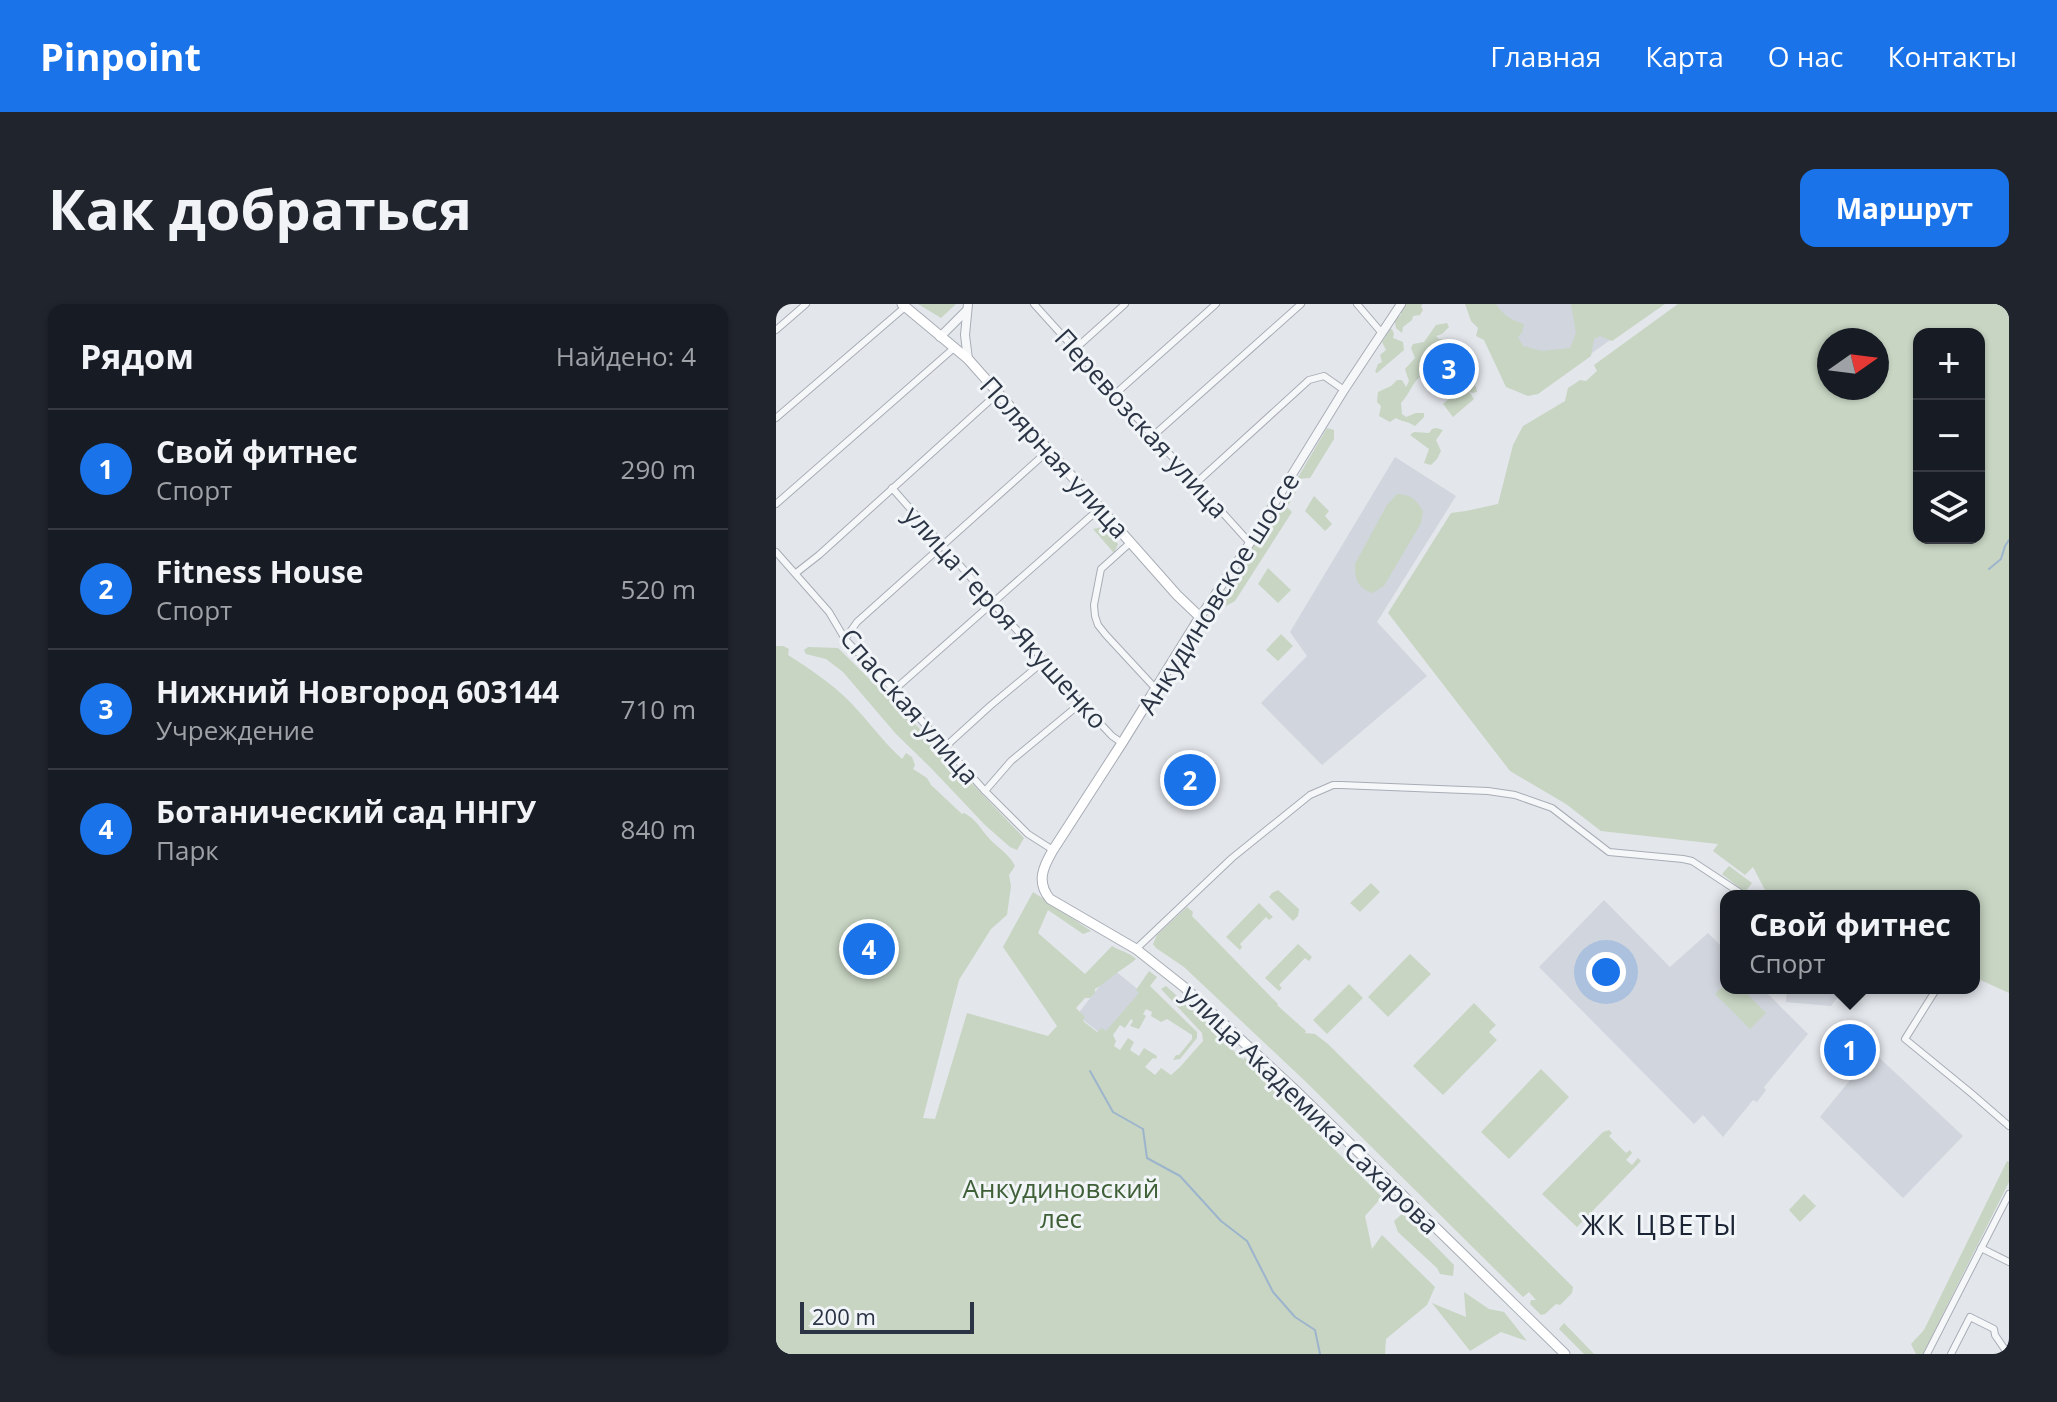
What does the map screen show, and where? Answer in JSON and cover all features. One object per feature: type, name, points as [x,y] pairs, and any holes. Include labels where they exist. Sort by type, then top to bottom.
[{"type":"main road","name":"Полярная улица","points":[[904,305],[968,359],[1200,617]]},
{"type":"main road","name":"Анкудиновское шоссе","points":[[1041,885],[1045,863],[1200,617]]},
{"type":"main road","name":"улица Академика Сахарова","points":[[1041,885],[1050,899],[1136,949],[1184,987],[1293,1088],[1565,1354]]},
{"type":"street","points":[[776,330],[806,304]]},
{"type":"street","name":"Перевозская улица","points":[[1034,304],[1250,543]]},
{"type":"street","points":[[1075,349],[1125,304]]},
{"type":"street","points":[[1114,395],[1216,304]]},
{"type":"street","points":[[1154,435],[1301,304]]},
{"type":"street","points":[[1357,304],[1381,332]]},
{"type":"street","name":"Анкудиновское шоссе","points":[[1200,617],[1401,304]]},
{"type":"street","points":[[776,418],[904,305]]},
{"type":"street","points":[[940,337],[968,307]]},
{"type":"street","points":[[968,307],[965,335],[968,359]]},
{"type":"street","points":[[776,504],[954,348]]},
{"type":"street","points":[[1196,483],[1309,380],[1324,376],[1344,390]]},
{"type":"street","points":[[796,573],[998,393]]},
{"type":"street","points":[[845,639],[857,622],[1049,450]]},
{"type":"street","name":"улица Героя Якушенко","points":[[892,488],[1081,703],[1122,743]]},
{"type":"street","points":[[894,690],[1100,508]]},
{"type":"street","points":[[1131,542],[1101,569],[1095,616],[1106,635],[1156,689]]},
{"type":"street","name":"Спасская улица","points":[[776,552],[829,612],[845,639],[985,791],[1028,834],[1053,850]]},
{"type":"street","points":[[945,747],[1044,661]]},
{"type":"street","points":[[985,791],[1011,761],[1081,703]]},
{"type":"street","points":[[1136,949],[1232,858],[1310,795],[1333,785],[1488,791],[1515,795],[1552,808],[1609,852],[1692,861],[1736,890]]},
{"type":"street","points":[[1933,994],[1905,1039],[2009,1126]]},
{"type":"street","points":[[1927,1354],[2009,1194]]},
{"type":"street","points":[[1981,1248],[2009,1262]]},
{"type":"street","points":[[1951,1354],[1970,1317],[1994,1329],[1995,1335],[2008,1349]]},
{"type":"shaded area","points":[[1470,304],[1661,304],[1534,394]]},
{"type":"shaded area","points":[[1395,457],[1456,496],[1377,622],[1427,676],[1322,765],[1261,703],[1307,656],[1290,632]]},
{"type":"shaded area","points":[[1604,900],[1670,967],[1708,933],[1720,945],[1720,994],[1768,994],[1808,1034],[1764,1087],[1766,1090],[1757,1102],[1753,1100],[1723,1137],[1703,1115],[1694,1124],[1539,967]]},
{"type":"shaded area","points":[[1113,969],[1141,992],[1105,1037],[1077,1015]]},
{"type":"shaded area","points":[[1787,994],[1846,994],[1844,998],[1836,999],[1831,1006],[1786,1002]]},
{"type":"shaded area","points":[[1873,1052],[1963,1136],[1903,1198],[1820,1117]]},
{"type":"green space","points":[[918,304],[956,304],[941,318]]},
{"type":"green space","points":[[1404,304],[1423,304],[1423,310],[1420,315],[1413,316],[1403,327],[1402,333],[1396,328],[1394,318],[1401,315]]},
{"type":"green space","points":[[1465,304],[1496,304],[1508,317],[1524,324],[1518,337],[1523,346],[1542,351],[1570,348],[1576,333],[1571,304],[1665,304],[1612,341],[1600,336],[1594,339],[1591,356],[1538,394],[1528,396],[1506,387],[1484,340],[1476,336],[1478,328],[1471,321]]},
{"type":"green space","points":[[1678,304],[2009,304],[2009,993],[1980,980],[1980,890],[1765,890],[1753,867],[1745,875],[1713,851],[1718,844],[1601,831],[1566,804],[1510,771],[1388,613],[1451,513],[1498,504],[1513,445],[1523,426],[1565,401],[1568,388],[1580,380],[1586,381],[1597,371],[1594,365]]},
{"type":"green space","points":[[1447,323],[1449,327],[1436,336],[1446,339],[1452,350],[1444,354],[1448,360],[1443,364],[1441,356],[1435,360],[1433,358],[1430,361],[1437,369],[1428,377],[1423,367],[1419,367],[1421,376],[1401,403],[1402,414],[1406,417],[1424,413],[1424,417],[1415,426],[1396,418],[1390,422],[1379,416],[1381,406],[1377,402],[1378,392],[1397,380],[1402,380],[1406,387],[1409,381],[1405,369],[1415,358],[1411,348],[1413,344],[1424,342],[1436,325]]},
{"type":"green space","points":[[1386,329],[1392,329],[1393,338],[1403,342],[1404,350],[1377,373],[1378,364],[1382,362],[1380,355],[1386,350],[1382,342]]},
{"type":"green space","points":[[1457,374],[1473,382],[1477,392],[1468,390],[1474,399],[1453,417],[1443,404],[1452,396],[1448,383]]},
{"type":"green space","points":[[1327,428],[1334,430],[1334,439],[1310,478],[1297,479]]},
{"type":"green space","points":[[1436,428],[1443,430],[1436,440],[1441,451],[1431,465],[1424,463],[1429,449],[1410,435],[1414,432],[1429,433]]},
{"type":"green space","points":[[1289,490],[1296,492],[1287,507],[1292,512],[1235,601],[1220,609],[1217,603]]},
{"type":"green space","points":[[1397,494],[1418,503],[1423,511],[1421,523],[1384,586],[1372,593],[1358,582],[1355,564],[1387,505]]},
{"type":"green space","points":[[1314,496],[1329,511],[1325,516],[1332,524],[1325,531],[1305,511]]},
{"type":"green space","points":[[1103,527],[1118,544],[1114,553],[1093,529]]},
{"type":"green space","points":[[1268,568],[1291,590],[1278,603],[1258,584]]},
{"type":"green space","points":[[1281,634],[1293,646],[1278,661],[1266,650]]},
{"type":"green space","name":"Анкудиновский лес","points":[[776,646],[789,649],[788,655],[843,695],[902,759],[906,753],[912,757],[913,769],[927,778],[962,814],[975,821],[1015,866],[1009,875],[1011,886],[1007,915],[991,929],[959,980],[923,1118],[935,1119],[967,1013],[1048,1036],[1057,1026],[1003,947],[1033,892],[1091,931],[1083,934],[1048,910],[1038,933],[1085,974],[1112,946],[1136,959],[1095,989],[1090,998],[1085,998],[1076,1008],[1085,1017],[1083,1021],[1097,1032],[1102,1028],[1106,1031],[1139,993],[1136,990],[1149,971],[1157,977],[1150,986],[1197,1032],[1197,1038],[1180,1059],[1173,1060],[1192,1039],[1192,1035],[1167,1019],[1161,1022],[1146,1009],[1139,1029],[1130,1026],[1131,1019],[1125,1028],[1120,1025],[1113,1035],[1116,1041],[1114,1046],[1120,1050],[1128,1038],[1134,1042],[1130,1050],[1139,1056],[1144,1048],[1157,1056],[1145,1067],[1155,1075],[1161,1068],[1171,1075],[1203,1041],[1202,1033],[1161,989],[1166,986],[1209,1025],[1211,1031],[1275,1087],[1382,1197],[1365,1216],[1372,1249],[1382,1235],[1435,1287],[1427,1305],[1386,1339],[1385,1354],[776,1354]]},
{"type":"green space","points":[[808,647],[838,648],[1024,838],[1017,850],[985,825],[896,734],[843,672],[826,659],[806,654],[804,650]]},
{"type":"green space","points":[[1729,866],[1752,883],[1747,890],[1742,890],[1722,874]]},
{"type":"green space","points":[[1371,883],[1380,892],[1360,912],[1350,903]]},
{"type":"green space","points":[[1278,890],[1299,909],[1293,921],[1269,897]]},
{"type":"green space","points":[[1259,903],[1273,917],[1269,920],[1266,917],[1240,944],[1240,950],[1226,937]]},
{"type":"green space","points":[[1187,907],[1193,912],[1192,916],[1305,1033],[1315,1034],[1328,1044],[1573,1287],[1572,1293],[1560,1305],[1556,1304],[1541,1315],[1530,1304],[1531,1300],[1536,1300],[1529,1292],[1523,1297],[1305,1081],[1184,967],[1156,948],[1153,944],[1157,935]]},
{"type":"green space","points":[[1298,944],[1312,957],[1309,961],[1305,958],[1279,985],[1282,988],[1279,991],[1265,978]]},
{"type":"green space","points":[[1410,954],[1431,974],[1388,1017],[1368,997]]},
{"type":"green space","points":[[1349,984],[1363,998],[1327,1034],[1313,1020]]},
{"type":"green space","points":[[1720,989],[1720,994],[1747,994],[1766,1013],[1750,1029],[1715,994]]},
{"type":"green space","points":[[1474,1003],[1496,1025],[1489,1032],[1497,1040],[1443,1095],[1413,1066]]},
{"type":"green space","points":[[1541,1069],[1569,1097],[1509,1159],[1481,1132]]},
{"type":"green space","points":[[1609,1130],[1612,1133],[1609,1136],[1626,1153],[1630,1150],[1632,1153],[1626,1160],[1632,1165],[1638,1158],[1641,1161],[1577,1227],[1542,1194],[1603,1132]]},
{"type":"green space","points":[[2007,1161],[2009,1182],[1923,1354],[1916,1354],[1911,1344],[1924,1330]]},
{"type":"green space","points":[[1804,1194],[1816,1206],[1800,1222],[1789,1210]]},
{"type":"green space","points":[[1403,1213],[1454,1265],[1453,1276],[1440,1274],[1398,1232],[1394,1221]]},
{"type":"green space","points":[[1464,1292],[1489,1309],[1504,1312],[1527,1341],[1501,1332],[1470,1351],[1432,1303],[1466,1317]]},
{"type":"green space","points":[[1564,1323],[1594,1354],[1584,1354],[1559,1329]]},
{"type":"waterway","points":[[1989,569],[2001,559],[2009,540]]},
{"type":"waterway","points":[[1090,1071],[1113,1112],[1143,1129],[1147,1158],[1180,1176],[1221,1221],[1247,1241],[1273,1292],[1295,1317],[1315,1330],[1320,1354]]},
{"type":"place","name":"Нижний Новгород 603144","points":[[1449,369]]},
{"type":"place","name":"Fitness House","points":[[1190,780]]},
{"type":"place","name":"Ботанический сад ННГУ","points":[[869,949]]},
{"type":"place","name":"Свой фитнес","points":[[1850,1050]]},
{"type":"district","name":"ЖК ЦВЕТЫ","points":[[1660,1224]]}]
